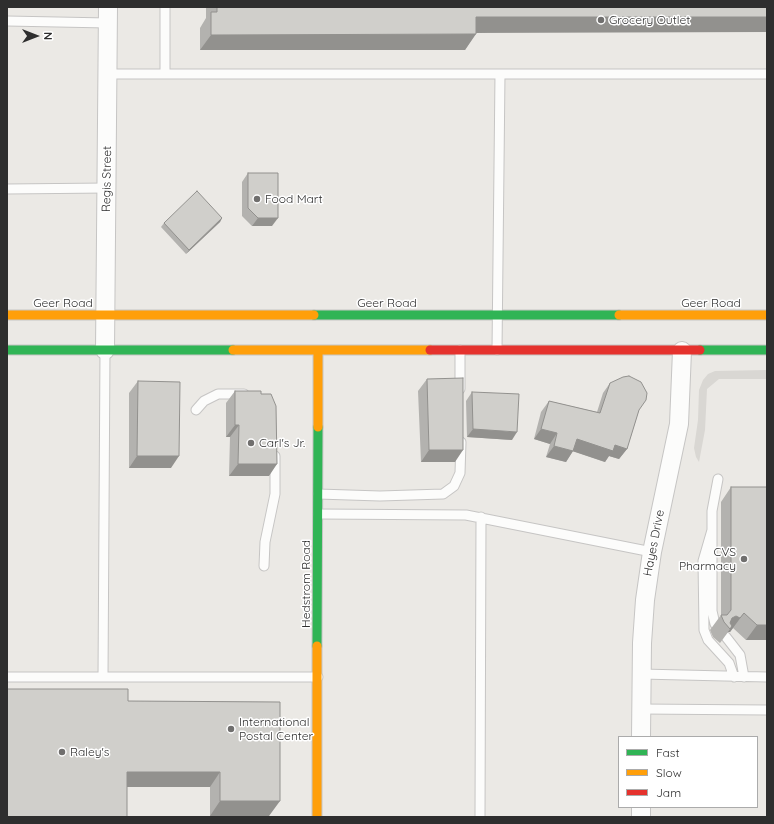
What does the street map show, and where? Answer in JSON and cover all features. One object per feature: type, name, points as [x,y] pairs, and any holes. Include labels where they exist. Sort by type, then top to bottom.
[{"type":"main road","name":"Geer Road","points":[[7,314],[767,315]]},
{"type":"main road","points":[[7,350],[767,350]]},
{"type":"main road","name":"Hedstrom Road","points":[[317,817],[318,350]]},
{"type":"street","name":"Regis Street","points":[[105,350],[108,15]]},
{"type":"street","name":"Hayes Drive","points":[[641,736],[643,620],[652,552],[679,424],[682,351]]},
{"type":"lane","points":[[165,74],[166,7]]},
{"type":"lane","points":[[7,21],[108,15]]},
{"type":"lane","points":[[108,74],[767,74]]},
{"type":"lane","points":[[497,350],[500,74]]},
{"type":"lane","points":[[7,189],[107,188]]},
{"type":"lane","points":[[103,677],[105,350]]},
{"type":"lane","points":[[460,350],[460,398]]},
{"type":"lane","points":[[196,410],[204,401],[218,394],[255,395]]},
{"type":"lane","points":[[318,494],[380,496],[443,494],[454,486],[460,473],[461,435]]},
{"type":"lane","points":[[264,566],[264,550],[274,494],[275,443]]},
{"type":"lane","points":[[715,624],[712,611],[712,530],[713,502],[718,479]]},
{"type":"lane","points":[[318,514],[452,514],[481,518],[652,552]]},
{"type":"lane","points":[[480,817],[481,518]]},
{"type":"lane","points":[[712,530],[703,561],[704,630],[708,640],[729,663],[734,677]]},
{"type":"lane","points":[[726,637],[740,655],[744,677]]},
{"type":"lane","points":[[641,674],[767,678]]},
{"type":"lane","points":[[7,677],[318,677]]},
{"type":"lane","points":[[641,709],[767,710]]},
{"type":"shaded area","points":[[767,370],[767,379],[719,379],[707,389],[705,430],[699,462],[694,448],[698,420],[699,390],[703,380],[708,374],[715,371]]},
{"type":"building","points":[[217,7],[767,7],[767,17],[476,17],[476,34],[211,35],[211,12],[217,12]]},
{"type":"building","name":"Food Mart","points":[[248,173],[278,173],[278,218],[258,218],[248,208]]},
{"type":"building","points":[[197,191],[222,218],[189,250],[164,223]]},
{"type":"building","points":[[629,376],[641,382],[647,393],[646,400],[639,410],[627,449],[615,445],[613,451],[577,439],[573,451],[554,446],[557,433],[541,429],[549,401],[600,413],[610,383]]},
{"type":"building","points":[[463,378],[463,450],[429,450],[427,379]]},
{"type":"building","points":[[138,381],[180,382],[179,456],[137,456]]},
{"type":"building","name":"Carl's Jr.","points":[[235,391],[261,391],[261,394],[271,394],[276,406],[277,464],[238,464],[239,425],[235,425]]},
{"type":"building","points":[[472,392],[519,394],[517,432],[473,429]]},
{"type":"building","name":"CVS Pharmacy","points":[[731,487],[767,487],[767,625],[757,625],[744,613],[740,618],[736,616],[732,618],[730,623],[732,626],[730,629],[724,622],[721,615],[727,615],[731,610]]},
{"type":"building","points":[[7,689],[128,689],[128,701],[280,702],[280,801],[220,801],[220,772],[127,772],[127,817],[7,817]]},
{"type":"traffic: fast","points":[[314,315],[619,315]]},
{"type":"traffic: fast","points":[[7,350],[233,350]]},
{"type":"traffic: fast","points":[[700,350],[767,350]]},
{"type":"traffic: fast","points":[[317,646],[318,427]]},
{"type":"traffic: slow","points":[[7,315],[314,315]]},
{"type":"traffic: slow","points":[[619,315],[767,315]]},
{"type":"traffic: slow","points":[[233,350],[430,350]]},
{"type":"traffic: slow","points":[[318,350],[318,427]]},
{"type":"traffic: slow","points":[[317,646],[317,817]]},
{"type":"traffic: jam","points":[[430,350],[700,350]]},
{"type":"place","name":"Grocery Outlet","points":[[601,20]]},
{"type":"place","name":"Food Mart","points":[[257,199]]},
{"type":"place","name":"Carl's Jr.","points":[[251,443]]},
{"type":"place","name":"CVS Pharmacy","points":[[744,559]]},
{"type":"place","name":"International Postal Center","points":[[231,729]]},
{"type":"place","name":"Raley's","points":[[62,752]]}]
